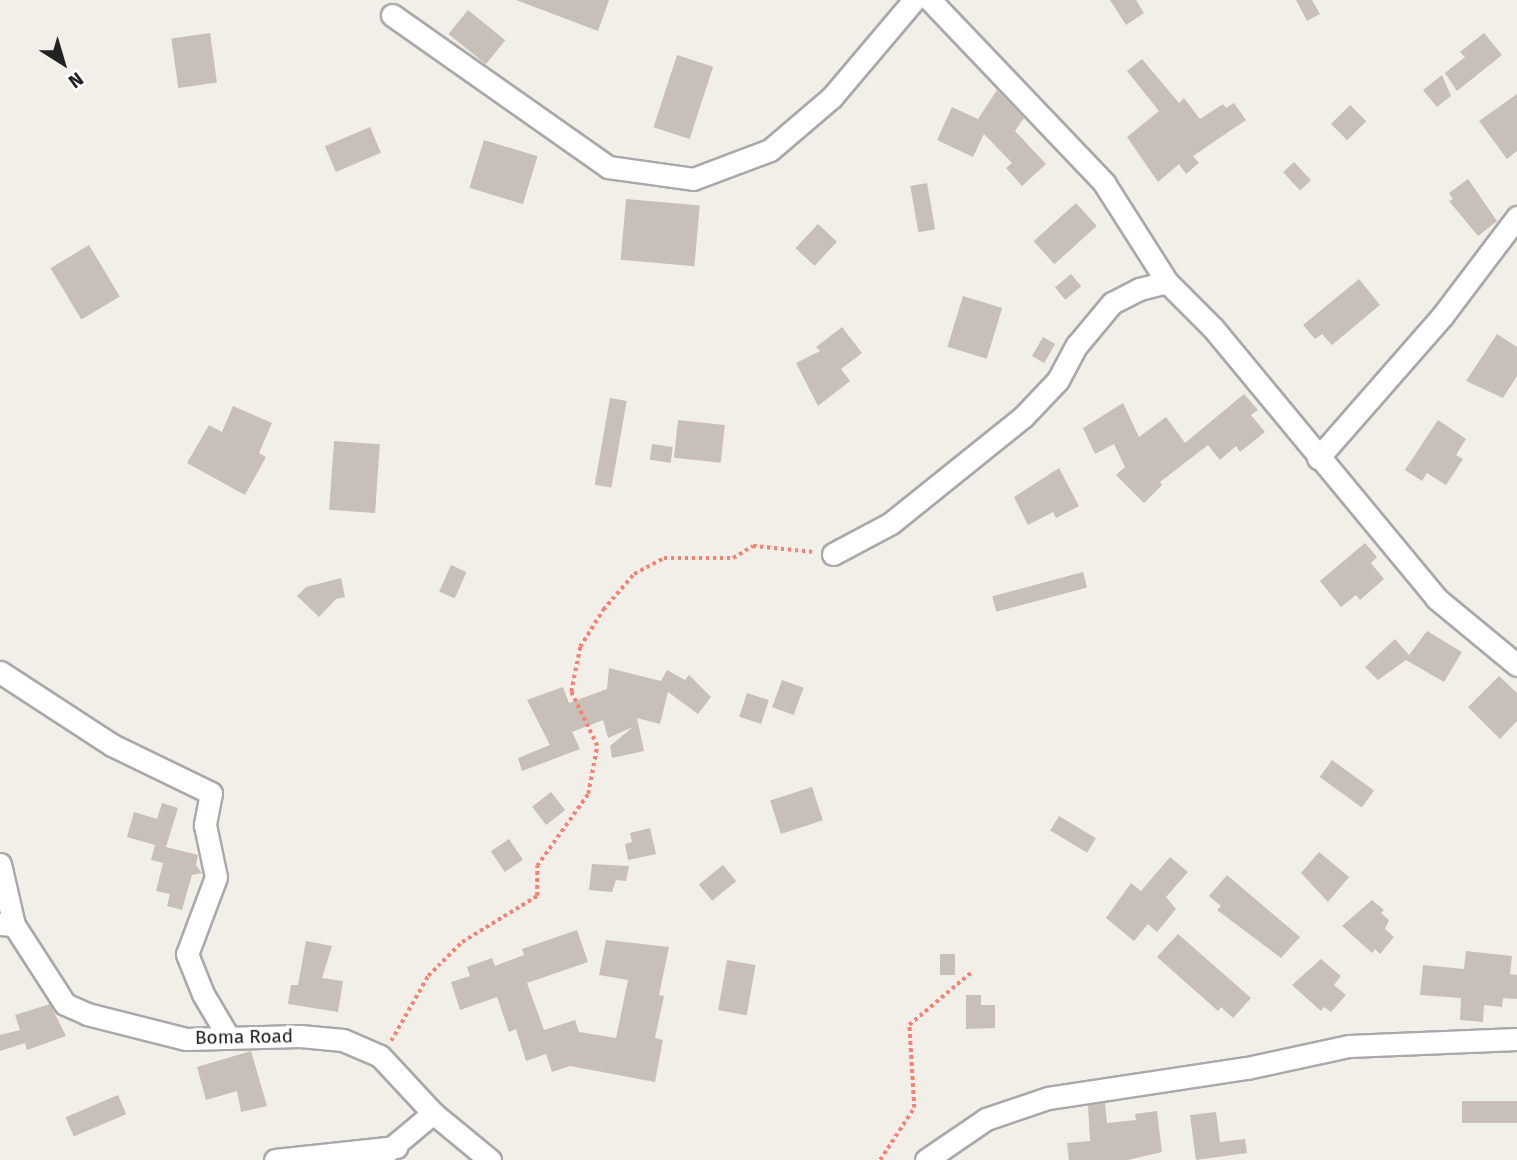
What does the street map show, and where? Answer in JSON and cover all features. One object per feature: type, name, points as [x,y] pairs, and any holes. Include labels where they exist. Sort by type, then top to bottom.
[{"type":"street","points":[[392,15],[608,167],[693,179],[770,150],[832,97],[914,0]]},
{"type":"street","points":[[930,0],[1104,183],[1167,282],[1213,328],[1436,598],[1517,665]]},
{"type":"street","points":[[1318,458],[1443,315],[1517,217]]},
{"type":"street","points":[[833,554],[891,523],[1023,417],[1058,380],[1077,345],[1112,303],[1139,289],[1167,282]]},
{"type":"street","points":[[0,672],[112,745],[211,793],[205,825],[216,877],[187,954],[203,994],[229,1038]]},
{"type":"street","name":"Boma Road","points":[[0,864],[7,925],[65,1004],[87,1014],[186,1039],[300,1036],[344,1040],[380,1056],[433,1113],[490,1160]]},
{"type":"street","points":[[926,1160],[986,1119],[1048,1098],[1247,1068],[1349,1046],[1517,1039]]},
{"type":"street","points":[[375,1160],[396,1147],[433,1113]]},
{"type":"street","points":[[275,1160],[396,1147]]},
{"type":"path","points":[[380,1056],[428,976],[462,942],[537,896],[537,866],[588,794],[597,746],[571,692],[580,647],[634,574],[664,558],[733,558],[753,546],[833,554]]},
{"type":"path","points":[[880,1160],[914,1108],[909,1025],[973,971]]},
{"type":"building","points":[[516,0],[609,0],[598,31]]},
{"type":"building","points":[[1110,0],[1136,0],[1144,13],[1126,25]]},
{"type":"building","points":[[1296,0],[1312,0],[1320,14],[1307,21]]},
{"type":"building","points":[[468,10],[505,40],[486,64],[448,34]]},
{"type":"building","points":[[210,33],[217,83],[178,88],[171,38]]},
{"type":"building","points":[[1484,33],[1502,55],[1457,91],[1445,73],[1465,57],[1460,52]]},
{"type":"building","points":[[677,55],[713,67],[690,139],[654,127]]},
{"type":"building","points":[[1142,59],[1179,103],[1184,98],[1200,119],[1223,104],[1226,108],[1234,103],[1246,120],[1193,156],[1199,163],[1186,174],[1179,164],[1158,182],[1127,137],[1159,111],[1127,71]]},
{"type":"building","points":[[1442,75],[1451,96],[1437,107],[1423,90]]},
{"type":"building","points":[[997,90],[1024,118],[1015,131],[1046,164],[1022,186],[1006,168],[1012,163],[984,134],[973,157],[937,140],[952,107],[978,119]]},
{"type":"building","points":[[1517,94],[1517,151],[1507,159],[1479,121]]},
{"type":"building","points":[[1350,105],[1366,121],[1347,140],[1331,124]]},
{"type":"building","points":[[370,127],[381,153],[336,172],[325,146]]},
{"type":"building","points":[[484,140],[538,156],[523,204],[469,188]]},
{"type":"building","points":[[1294,162],[1311,180],[1300,191],[1283,172]]},
{"type":"building","points":[[1468,179],[1497,221],[1478,236],[1449,201],[1453,199],[1449,193]]},
{"type":"building","points":[[927,183],[935,229],[918,232],[910,186]]},
{"type":"building","points":[[626,199],[700,205],[694,266],[621,260]]},
{"type":"building","points":[[1076,203],[1097,226],[1054,264],[1034,241]]},
{"type":"building","points":[[818,224],[837,242],[815,266],[795,248]]},
{"type":"building","points":[[89,245],[120,296],[81,320],[50,268]]},
{"type":"building","points":[[1071,274],[1081,286],[1065,300],[1055,287]]},
{"type":"building","points":[[1359,279],[1380,305],[1332,345],[1322,334],[1315,339],[1303,325]]},
{"type":"building","points":[[963,296],[1002,308],[987,359],[948,347]]},
{"type":"building","points":[[842,327],[862,353],[841,369],[850,381],[818,406],[796,363],[820,351],[816,347]]},
{"type":"building","points":[[1497,334],[1517,347],[1517,376],[1503,398],[1466,381]]},
{"type":"building","points":[[1043,337],[1055,344],[1044,363],[1032,356]]},
{"type":"building","points":[[1244,394],[1258,410],[1251,415],[1265,432],[1240,452],[1236,446],[1220,460],[1208,445],[1160,482],[1162,485],[1144,503],[1116,475],[1125,467],[1114,444],[1095,454],[1083,428],[1123,403],[1139,437],[1166,417],[1185,443]]},
{"type":"building","points":[[610,398],[627,401],[611,488],[595,485]]},
{"type":"building","points":[[233,406],[272,423],[259,453],[266,457],[245,495],[187,463],[209,425],[222,432]]},
{"type":"building","points":[[678,420],[725,425],[721,463],[674,458]]},
{"type":"building","points":[[1438,420],[1466,439],[1456,455],[1463,459],[1446,485],[1427,473],[1422,481],[1405,470]]},
{"type":"building","points":[[334,441],[380,444],[375,513],[329,510]]},
{"type":"building","points":[[652,444],[673,447],[671,463],[650,460]]},
{"type":"building","points":[[1059,468],[1079,506],[1056,518],[1053,512],[1028,525],[1014,497]]},
{"type":"building","points":[[1365,543],[1377,557],[1371,563],[1384,579],[1360,600],[1356,595],[1341,607],[1320,581]]},
{"type":"building","points":[[451,565],[467,572],[455,598],[439,591]]},
{"type":"building","points":[[1083,572],[1087,587],[996,612],[992,596]]},
{"type":"building","points":[[341,578],[345,597],[336,599],[319,617],[297,596],[306,587]]},
{"type":"building","points":[[1427,631],[1462,652],[1444,682],[1406,660],[1378,680],[1365,667],[1395,639],[1409,655]]},
{"type":"building","points":[[609,668],[661,681],[667,670],[685,680],[689,675],[711,697],[698,714],[668,692],[660,724],[637,718],[644,751],[612,758],[610,746],[633,727],[608,738],[603,720],[572,732],[580,749],[522,771],[518,758],[550,745],[527,700],[563,687],[569,703],[607,689]]},
{"type":"building","points":[[1499,676],[1517,693],[1517,721],[1500,739],[1468,707]]},
{"type":"building","points":[[782,680],[804,688],[794,715],[772,707]]},
{"type":"building","points":[[747,693],[769,700],[761,724],[739,717]]},
{"type":"building","points":[[1332,760],[1374,791],[1362,808],[1320,777]]},
{"type":"building","points":[[812,787],[823,820],[781,834],[770,801]]},
{"type":"building","points":[[551,792],[565,810],[546,825],[532,807]]},
{"type":"building","points":[[162,803],[178,808],[166,847],[198,855],[196,865],[202,873],[192,875],[182,910],[167,906],[170,894],[156,891],[163,863],[151,860],[155,845],[127,837],[134,812],[157,819]]},
{"type":"building","points":[[1059,816],[1096,838],[1087,853],[1050,831]]},
{"type":"building","points":[[650,828],[656,854],[628,860],[625,844],[632,842],[630,833]]},
{"type":"building","points":[[509,839],[523,860],[505,872],[491,851]]},
{"type":"building","points":[[1319,852],[1349,877],[1328,902],[1301,873]]},
{"type":"building","points":[[1170,857],[1188,872],[1166,897],[1176,909],[1157,932],[1148,924],[1134,941],[1106,918],[1131,883],[1141,891]]},
{"type":"building","points":[[592,864],[629,866],[626,881],[616,880],[612,892],[589,890]]},
{"type":"building","points":[[723,865],[736,881],[712,901],[699,885]]},
{"type":"building","points":[[1227,875],[1300,937],[1281,958],[1217,910],[1221,906],[1209,896]]},
{"type":"building","points":[[1372,900],[1384,910],[1381,913],[1389,920],[1385,929],[1394,937],[1380,954],[1375,949],[1372,953],[1342,926]]},
{"type":"building","points":[[577,930],[588,962],[527,983],[544,1030],[575,1020],[579,1032],[616,1038],[628,980],[599,975],[606,940],[669,947],[659,995],[664,996],[655,1038],[663,1040],[655,1082],[570,1066],[552,1072],[546,1054],[526,1061],[516,1029],[509,1032],[497,997],[460,1010],[451,982],[470,976],[467,967],[492,958],[495,966],[524,955],[522,949]]},
{"type":"building","points":[[1178,934],[1251,998],[1233,1018],[1221,1007],[1218,1011],[1157,957]]},
{"type":"building","points":[[306,941],[332,946],[322,978],[343,981],[338,1012],[288,1004],[291,985],[298,985]]},
{"type":"building","points":[[1466,951],[1512,956],[1510,974],[1517,975],[1517,999],[1503,998],[1502,1007],[1484,1005],[1483,1022],[1460,1020],[1461,998],[1420,995],[1423,965],[1464,969]]},
{"type":"building","points":[[940,954],[955,954],[955,975],[940,975]]},
{"type":"building","points":[[1321,959],[1341,976],[1334,985],[1346,995],[1331,1012],[1324,1007],[1321,1011],[1292,985]]},
{"type":"building","points":[[727,960],[756,965],[747,1015],[718,1010]]},
{"type":"building","points":[[966,995],[981,995],[981,1005],[995,1005],[995,1028],[966,1029]]},
{"type":"building","points":[[50,1004],[66,1036],[27,1050],[25,1043],[0,1051],[0,1035],[20,1030],[15,1015]]},
{"type":"building","points":[[251,1051],[267,1106],[241,1112],[237,1091],[206,1100],[197,1067]]},
{"type":"building","points":[[118,1095],[126,1114],[74,1137],[66,1117]]},
{"type":"building","points":[[1462,1101],[1517,1101],[1517,1123],[1462,1123]]},
{"type":"building","points":[[1105,1103],[1107,1123],[1136,1120],[1135,1114],[1157,1111],[1162,1152],[1128,1160],[1069,1160],[1067,1143],[1090,1141],[1088,1105]]},
{"type":"building","points":[[1216,1112],[1220,1142],[1245,1139],[1247,1153],[1196,1160],[1190,1115]]}]
